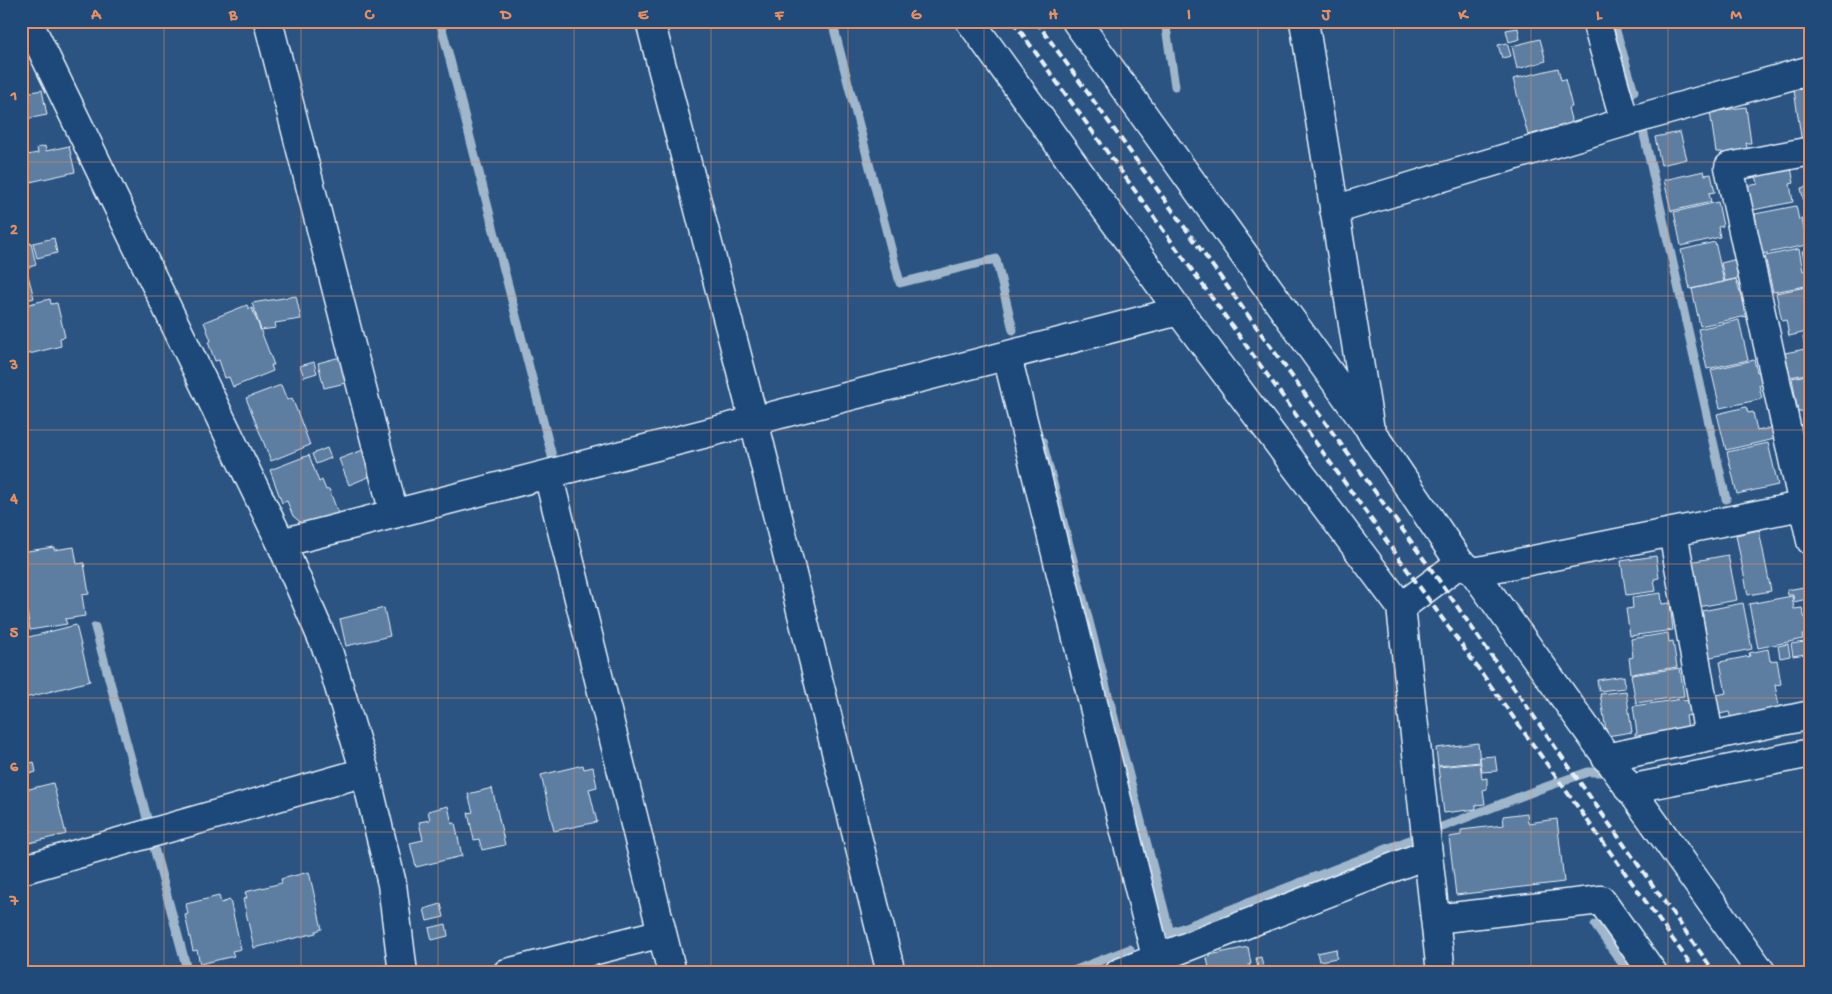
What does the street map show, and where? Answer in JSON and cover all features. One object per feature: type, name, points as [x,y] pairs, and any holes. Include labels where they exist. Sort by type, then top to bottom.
[{"type":"street","points":[[28,21],[281,543],[329,654],[365,772],[392,884],[403,973]]},
{"type":"street","points":[[268,21],[394,514]]},
{"type":"street","points":[[650,21],[754,421],[891,973]]},
{"type":"street","points":[[970,21],[1179,311],[1401,608],[1442,973]]},
{"type":"street","points":[[1076,21],[1467,567],[1762,973]]},
{"type":"street","points":[[1304,21],[1370,430]]},
{"type":"street","points":[[1596,21],[1625,122]]},
{"type":"street","points":[[1334,210],[1625,122],[1811,70]]},
{"type":"street","points":[[1811,151],[1729,167],[1807,505],[1811,541]]},
{"type":"street","points":[[281,543],[1179,311]]},
{"type":"street","points":[[1007,356],[1158,965]]},
{"type":"street","points":[[548,474],[672,973]]},
{"type":"street","points":[[1401,608],[1467,567],[1673,532],[1807,505]]},
{"type":"street","points":[[1673,532],[1709,736]]},
{"type":"street","points":[[1606,758],[1811,714]]},
{"type":"street","points":[[1628,789],[1811,753]]},
{"type":"street","points":[[21,870],[365,772]]},
{"type":"street","points":[[1119,973],[1158,965],[1428,854]]},
{"type":"street","points":[[1436,919],[1602,900],[1652,973]]},
{"type":"street","points":[[507,973],[662,933]]},
{"type":"building","points":[[1518,28],[1520,39],[1509,42],[1506,30]]},
{"type":"building","points":[[1540,39],[1546,61],[1517,69],[1512,46]]},
{"type":"building","points":[[1507,43],[1511,56],[1502,58],[1498,45]]},
{"type":"building","points":[[1558,68],[1561,80],[1565,79],[1572,107],[1568,108],[1572,123],[1528,135],[1513,79]]},
{"type":"building","points":[[1811,88],[1811,142],[1802,143],[1794,90]]},
{"type":"building","points":[[42,90],[47,115],[21,120],[21,94]]},
{"type":"building","points":[[1746,107],[1751,143],[1746,143],[1748,152],[1722,156],[1722,152],[1716,152],[1710,112]]},
{"type":"building","points":[[1680,132],[1687,159],[1661,165],[1655,137]]},
{"type":"building","points":[[45,146],[46,151],[69,146],[75,172],[21,184],[21,156],[38,153],[37,148]]},
{"type":"building","points":[[1791,168],[1794,183],[1790,184],[1793,202],[1753,210],[1748,186],[1758,184],[1756,175]]},
{"type":"building","points":[[1704,171],[1705,175],[1711,174],[1715,192],[1709,193],[1711,202],[1671,211],[1664,180]]},
{"type":"building","points":[[1811,186],[1811,220],[1808,221],[1801,188]]},
{"type":"building","points":[[1718,202],[1723,226],[1718,227],[1720,237],[1681,246],[1674,212]]},
{"type":"building","points":[[1796,206],[1799,220],[1802,219],[1807,245],[1762,254],[1755,214]]},
{"type":"building","points":[[54,238],[57,253],[37,258],[33,243]]},
{"type":"building","points":[[1715,242],[1724,282],[1690,289],[1681,250]]},
{"type":"building","points":[[31,243],[36,265],[26,268],[34,298],[21,302],[21,245]]},
{"type":"building","points":[[1799,249],[1803,271],[1808,270],[1811,285],[1773,292],[1765,256]]},
{"type":"building","points":[[1809,250],[1811,258],[1804,260],[1802,251]]},
{"type":"building","points":[[1741,258],[1745,277],[1725,281],[1721,263]]},
{"type":"building","points":[[1736,279],[1740,292],[1746,291],[1752,315],[1700,326],[1692,289]]},
{"type":"building","points":[[1811,286],[1811,331],[1789,336],[1786,320],[1782,321],[1776,293]]},
{"type":"building","points":[[296,296],[301,319],[275,323],[276,328],[261,330],[252,303]]},
{"type":"building","points":[[50,299],[51,304],[57,303],[65,337],[60,338],[61,346],[21,356],[21,306]]},
{"type":"building","points":[[247,305],[249,309],[252,308],[274,365],[271,365],[273,371],[233,387],[229,377],[225,378],[219,360],[215,361],[208,342],[211,341],[204,322]]},
{"type":"building","points":[[1739,320],[1748,360],[1707,369],[1698,329]]},
{"type":"building","points":[[1811,335],[1811,373],[1790,377],[1785,353],[1805,349],[1803,337]]},
{"type":"building","points":[[344,356],[350,382],[324,388],[318,363]]},
{"type":"building","points":[[1754,360],[1762,385],[1759,385],[1762,399],[1720,408],[1711,370]]},
{"type":"building","points":[[314,362],[317,373],[304,377],[300,366]]},
{"type":"building","points":[[1811,374],[1811,409],[1798,412],[1792,378]]},
{"type":"building","points":[[281,385],[287,400],[292,398],[310,445],[271,461],[246,398]]},
{"type":"building","points":[[1746,407],[1748,413],[1753,412],[1757,431],[1776,427],[1779,438],[1726,450],[1717,414]]},
{"type":"building","points":[[1811,416],[1811,450],[1809,450],[1803,418]]},
{"type":"building","points":[[1768,443],[1778,485],[1737,494],[1727,452]]},
{"type":"building","points":[[327,448],[331,458],[316,464],[312,454]]},
{"type":"building","points":[[363,450],[373,475],[349,485],[339,459]]},
{"type":"building","points":[[309,455],[319,482],[322,480],[326,490],[329,489],[338,513],[305,526],[293,516],[287,501],[282,503],[270,470]]},
{"type":"building","points":[[1759,530],[1771,591],[1748,595],[1736,535]]},
{"type":"building","points":[[54,547],[54,550],[74,547],[77,564],[84,563],[89,594],[82,595],[85,616],[65,619],[67,624],[30,630],[21,575],[21,552]]},
{"type":"building","points":[[1728,555],[1737,600],[1698,607],[1690,562]]},
{"type":"building","points":[[1656,556],[1659,578],[1654,579],[1656,591],[1626,595],[1621,561]]},
{"type":"building","points":[[1804,587],[1807,599],[1794,602],[1793,595],[1788,595],[1787,590]]},
{"type":"building","points":[[1661,593],[1662,604],[1670,603],[1673,630],[1630,636],[1626,609],[1633,608],[1632,597]]},
{"type":"building","points":[[1792,596],[1794,609],[1802,608],[1809,634],[1802,635],[1803,639],[1758,648],[1749,604]]},
{"type":"building","points":[[1743,603],[1752,649],[1706,658],[1702,634],[1706,633],[1702,611]]},
{"type":"building","points":[[384,608],[390,636],[346,646],[340,619]]},
{"type":"building","points":[[76,625],[90,681],[25,698],[21,684],[21,639]]},
{"type":"building","points":[[1668,633],[1669,642],[1673,641],[1677,667],[1631,674],[1629,658],[1633,657],[1631,639]]},
{"type":"building","points":[[1811,641],[1811,653],[1793,656],[1791,644]]},
{"type":"building","points":[[1788,644],[1790,656],[1780,658],[1778,646]]},
{"type":"building","points":[[1768,649],[1770,661],[1777,660],[1781,684],[1775,685],[1780,712],[1732,722],[1729,712],[1715,715],[1712,696],[1726,693],[1720,662],[1750,656],[1749,653]]},
{"type":"building","points":[[1680,668],[1684,696],[1636,703],[1631,675]]},
{"type":"building","points":[[1624,676],[1625,688],[1599,691],[1597,680]]},
{"type":"building","points":[[1626,691],[1632,732],[1607,736],[1600,694]]},
{"type":"building","points":[[1683,699],[1684,701],[1690,700],[1692,715],[1686,716],[1688,728],[1659,732],[1659,737],[1636,741],[1635,734],[1637,733],[1633,706]]},
{"type":"building","points":[[1478,743],[1480,762],[1438,766],[1436,748]]},
{"type":"building","points":[[1495,756],[1497,771],[1482,772],[1480,757]]},
{"type":"building","points":[[34,762],[36,772],[25,775],[23,765]]},
{"type":"building","points":[[1480,763],[1482,779],[1487,778],[1487,789],[1483,790],[1485,804],[1476,805],[1476,809],[1444,813],[1438,767]]},
{"type":"building","points":[[583,765],[584,769],[593,767],[597,787],[589,789],[597,822],[554,831],[541,775]]},
{"type":"building","points":[[53,783],[66,834],[29,843],[23,817],[21,818],[21,791]]},
{"type":"building","points":[[492,788],[505,845],[482,850],[479,839],[474,840],[468,813],[473,812],[468,794]]},
{"type":"building","points":[[448,806],[452,824],[455,823],[462,856],[416,867],[410,843],[423,840],[419,822],[430,820],[428,811]]},
{"type":"building","points":[[1527,813],[1528,823],[1557,819],[1564,882],[1456,895],[1449,837],[1461,835],[1461,830],[1504,825],[1503,816]]},
{"type":"building","points":[[309,872],[322,929],[316,931],[316,933],[254,948],[243,899],[247,898],[245,892],[282,883],[281,879]]},
{"type":"building","points":[[219,896],[221,903],[230,900],[241,949],[232,951],[234,956],[200,964],[197,950],[193,951],[185,915],[188,914],[186,904]]},
{"type":"building","points":[[441,904],[444,917],[427,921],[424,909]]},
{"type":"building","points":[[446,924],[448,936],[432,940],[429,928]]},
{"type":"building","points":[[1248,947],[1251,973],[1210,973],[1207,958],[1210,955]]},
{"type":"building","points":[[1336,949],[1337,958],[1319,961],[1317,953]]},
{"type":"building","points":[[1261,957],[1264,972],[1259,973],[1256,958]]},
{"type":"building","points":[[1337,965],[1339,973],[1296,973]]},
{"type":"waterway","points":[[440,21],[553,460]]},
{"type":"waterway","points":[[832,21],[900,283],[996,259],[1013,330]]},
{"type":"waterway","points":[[1165,21],[1175,86]]},
{"type":"waterway","points":[[1613,21],[1634,91]]},
{"type":"waterway","points":[[1643,130],[1726,499]]},
{"type":"waterway","points":[[1042,441],[1170,933],[1410,840]]},
{"type":"waterway","points":[[95,627],[147,818]]},
{"type":"waterway","points":[[1442,827],[1588,772],[1600,772]]},
{"type":"waterway","points":[[153,844],[188,973]]},
{"type":"waterway","points":[[1595,925],[1629,973]]},
{"type":"waterway","points":[[1068,973],[1130,949]]},
{"type":"railway","points":[[1013,21],[1697,973]]},
{"type":"railway","points":[[1036,21],[1438,579],[1715,973]]}]
